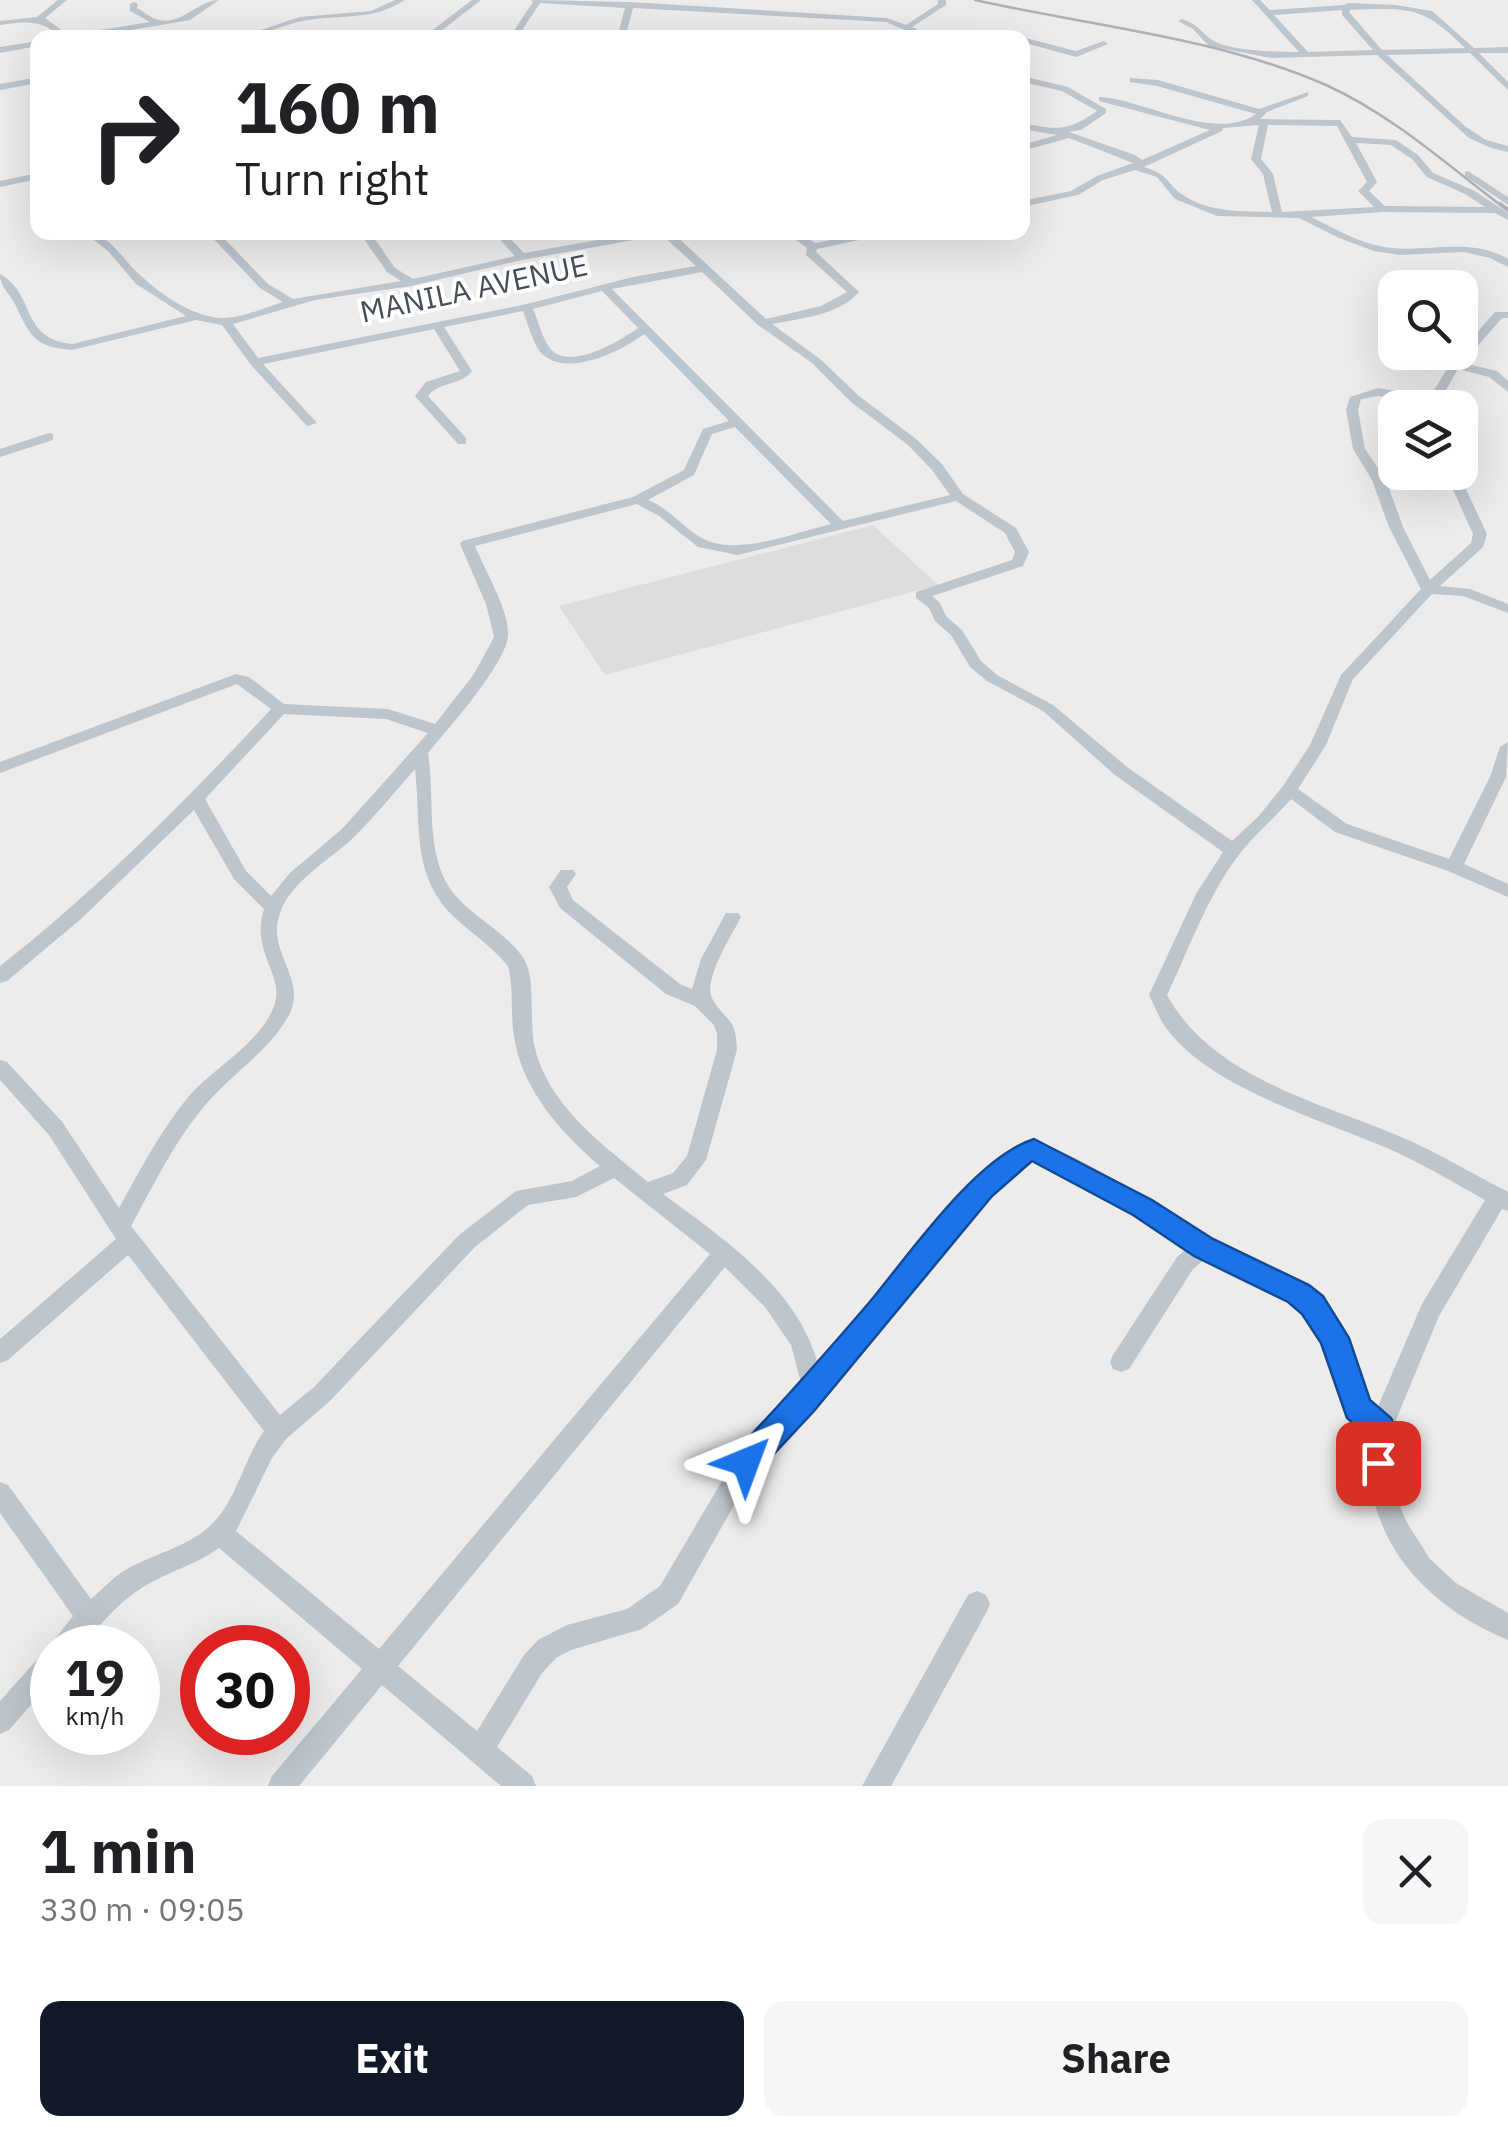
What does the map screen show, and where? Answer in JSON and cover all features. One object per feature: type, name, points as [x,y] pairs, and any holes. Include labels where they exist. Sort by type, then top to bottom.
[{"type":"street","points":[[40,18],[63,0]]},
{"type":"street","points":[[115,30],[200,15],[216,0]]},
{"type":"street","points":[[300,19],[301,0]]},
{"type":"street","points":[[273,30],[300,19],[364,15],[401,0]]},
{"type":"street","points":[[437,30],[476,0]]},
{"type":"street","points":[[518,30],[538,0],[719,4],[887,20],[916,30]]},
{"type":"street","points":[[909,26],[942,5],[942,0]]},
{"type":"street","points":[[1256,0],[1308,56]]},
{"type":"street","points":[[134,4],[133,9],[158,23]]},
{"type":"street","points":[[623,30],[630,4]]},
{"type":"street","points":[[1267,12],[1348,4],[1421,8],[1508,87]]},
{"type":"street","points":[[1348,4],[1345,13],[1356,20],[1380,54],[1461,130],[1492,147],[1508,149]]},
{"type":"street","points":[[0,23],[40,18],[59,30]]},
{"type":"street","points":[[1182,21],[1196,27],[1208,42],[1217,46],[1271,55],[1508,50]]},
{"type":"street","points":[[1030,41],[1076,54],[1104,44]]},
{"type":"street","points":[[0,50],[30,44]]},
{"type":"street","points":[[1098,102],[1147,72]]},
{"type":"street","points":[[1030,80],[1098,102],[1222,128]]},
{"type":"street","points":[[1133,80],[1259,118],[1343,125],[1372,182],[1363,192],[1382,209]]},
{"type":"street","points":[[0,86],[30,81]]},
{"type":"street","points":[[24,82],[30,88]]},
{"type":"street","points":[[1030,202],[1074,193],[1100,178],[1135,167],[1222,128],[1259,118],[1305,94]]},
{"type":"street","points":[[1098,102],[1103,111],[1078,128],[1056,131],[1132,158],[1138,162],[1135,167]]},
{"type":"street","points":[[1259,118],[1256,158],[1268,174],[1277,212]]},
{"type":"street","points":[[1030,128],[1070,136]]},
{"type":"street","points":[[1030,146],[1070,136]]},
{"type":"street","points":[[1350,140],[1394,142],[1415,157],[1430,175],[1469,192],[1508,218]]},
{"type":"street","points":[[1135,167],[1160,175],[1178,197],[1221,214],[1496,210]]},
{"type":"street","points":[[1468,174],[1508,202]]},
{"type":"street","points":[[0,183],[30,177]]},
{"type":"street","points":[[1298,214],[1388,250],[1474,249],[1507,259]]},
{"type":"street","points":[[100,240],[146,288],[196,317],[226,322],[290,302],[410,283],[619,240]]},
{"type":"street","points":[[220,240],[264,286],[290,302]]},
{"type":"street","points":[[370,240],[391,270],[410,283]]},
{"type":"street","points":[[506,240],[522,257]]},
{"type":"street","points":[[673,240],[762,322],[816,361],[855,400],[912,442],[937,466],[958,497],[1011,531],[1022,552],[1018,562],[921,595],[957,633],[975,664],[992,678],[1048,708],[1122,771],[1232,850]]},
{"type":"street","points":[[802,240],[813,247],[849,240]]},
{"type":"street","points":[[762,322],[838,304],[851,297],[853,292],[841,279],[810,253],[813,247]]},
{"type":"street","name":"MANILA AVENUE","points":[[255,362],[704,268]]},
{"type":"street","points":[[0,276],[15,288],[25,320],[36,336],[56,348],[196,317]]},
{"type":"street","points":[[604,287],[840,526]]},
{"type":"street","points":[[527,307],[545,351],[564,360],[611,350],[644,329]]},
{"type":"street","points":[[1478,340],[1505,310]]},
{"type":"street","points":[[226,322],[255,362],[311,423]]},
{"type":"street","points":[[437,325],[466,371],[430,385],[421,396],[462,441]]},
{"type":"street","points":[[1476,370],[1493,374],[1508,388]]},
{"type":"street","points":[[1378,392],[1356,397],[1352,410],[1359,449],[1378,478]]},
{"type":"street","points":[[0,1353],[125,1234],[196,1101],[270,1028],[284,1008],[288,993],[266,943],[273,908],[282,894],[352,828],[439,731],[500,648],[502,636],[468,544],[638,500],[688,472],[708,432],[738,422]]},
{"type":"street","points":[[0,453],[49,437]]},
{"type":"street","points":[[1383,490],[1396,527],[1428,589]]},
{"type":"street","points":[[1459,490],[1480,534],[1478,544],[1428,589],[1346,678],[1318,745],[1289,790],[1264,821],[1232,850],[1205,894],[1158,995],[1174,1028],[1197,1048],[1244,1077],[1332,1120],[1418,1153],[1503,1199],[1430,1311],[1381,1428],[1378,1463],[1384,1496],[1396,1528],[1421,1568],[1447,1592],[1508,1627]]},
{"type":"street","points":[[638,500],[652,504],[710,550],[738,551],[958,497]]},
{"type":"street","points":[[1428,589],[1465,592],[1508,608]]},
{"type":"street","points":[[0,768],[228,680],[244,680],[280,709],[388,714],[439,731]]},
{"type":"street","points":[[0,976],[45,942],[197,800],[280,709]]},
{"type":"street","points":[[1454,868],[1503,779],[1508,748]]},
{"type":"street","points":[[420,751],[426,794],[423,841],[433,879],[455,908],[513,957],[519,969],[525,1050],[535,1077],[614,1168],[649,1190],[769,1295],[798,1336],[812,1366],[813,1386]]},
{"type":"street","points":[[1289,790],[1341,828],[1508,891]]},
{"type":"street","points":[[197,800],[240,876],[273,908]]},
{"type":"street","points":[[567,874],[558,888],[566,904],[672,989],[702,1002],[722,1021],[727,1034],[727,1050],[710,1116],[690,1170],[680,1179],[649,1190]]},
{"type":"street","points":[[702,1002],[703,980],[732,917]]},
{"type":"street","points":[[0,1068],[56,1129],[125,1234],[278,1431]]},
{"type":"street","points":[[480,1750],[533,1664],[547,1649],[568,1638],[632,1620],[669,1595],[746,1462],[904,1284],[982,1188],[1022,1154],[1034,1149],[1143,1208],[1204,1248],[1298,1294],[1312,1305],[1334,1338],[1358,1408],[1381,1428]]},
{"type":"street","points":[[83,1625],[133,1579],[198,1549],[220,1533],[278,1431],[322,1394],[434,1272],[508,1207],[523,1197],[576,1189],[614,1168]]},
{"type":"street","points":[[1122,1362],[1185,1263],[1204,1248]]},
{"type":"street","points":[[282,1786],[723,1254]]},
{"type":"street","points":[[0,1494],[89,1617]]},
{"type":"street","points":[[220,1533],[522,1786]]},
{"type":"street","points":[[876,1786],[977,1604]]},
{"type":"street","points":[[0,1721],[30,1687]]},
{"type":"shaded area","points":[[873,525],[938,585],[605,675],[559,606]]},
{"type":"railway","points":[[975,0],[1197,44],[1326,85],[1396,125],[1503,207]]},
{"type":"railway","points":[[1500,204],[1508,210]]},
{"type":"route","points":[[746,1462],[803,1402],[982,1188],[1022,1154],[1034,1149],[1046,1152],[1204,1248],[1298,1294],[1312,1305],[1334,1338],[1358,1408],[1381,1428],[1378,1463]]}]
